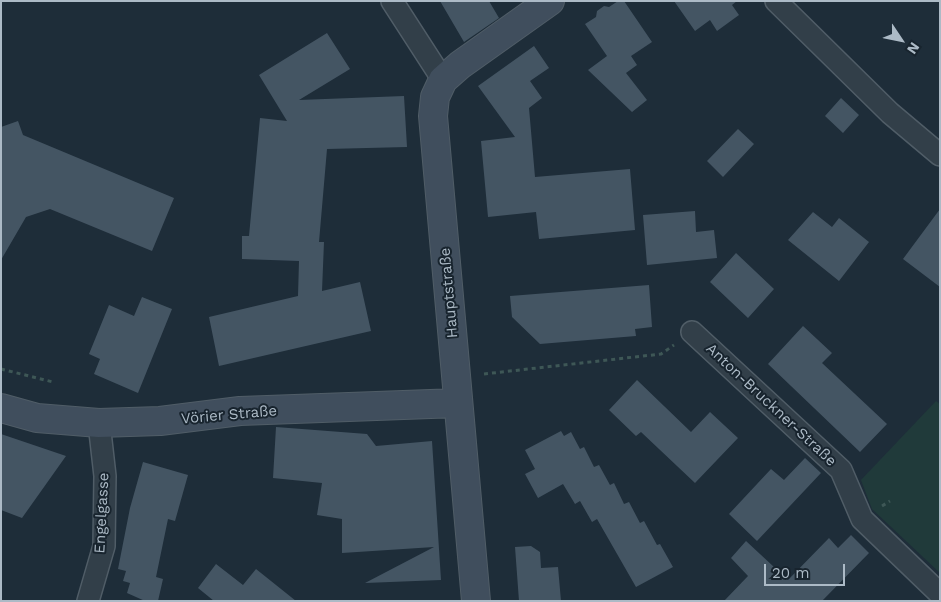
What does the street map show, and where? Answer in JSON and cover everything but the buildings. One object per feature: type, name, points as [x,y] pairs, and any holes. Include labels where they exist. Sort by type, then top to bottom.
[{"type":"street","points":[[392,1],[443,80],[460,65],[550,1]]},
{"type":"street","points":[[776,1],[890,113],[940,155]]},
{"type":"street","name":"Hauptstraße","points":[[443,80],[435,97],[433,116],[476,601]]},
{"type":"street","name":"Anton-Bruckner-Straße","points":[[692,332],[841,470],[862,519],[940,594]]},
{"type":"street","name":"Vörier Straße","points":[[1,408],[37,418],[99,423],[160,421],[240,411],[458,403]]},
{"type":"street","name":"Engelgasse","points":[[88,601],[104,546],[105,476],[99,423]]},
{"type":"path","points":[[481,374],[661,354],[692,332]]},
{"type":"path","points":[[1,369],[53,382]]},
{"type":"green space","points":[[936,401],[940,404],[940,573],[872,509],[861,480]]}]
